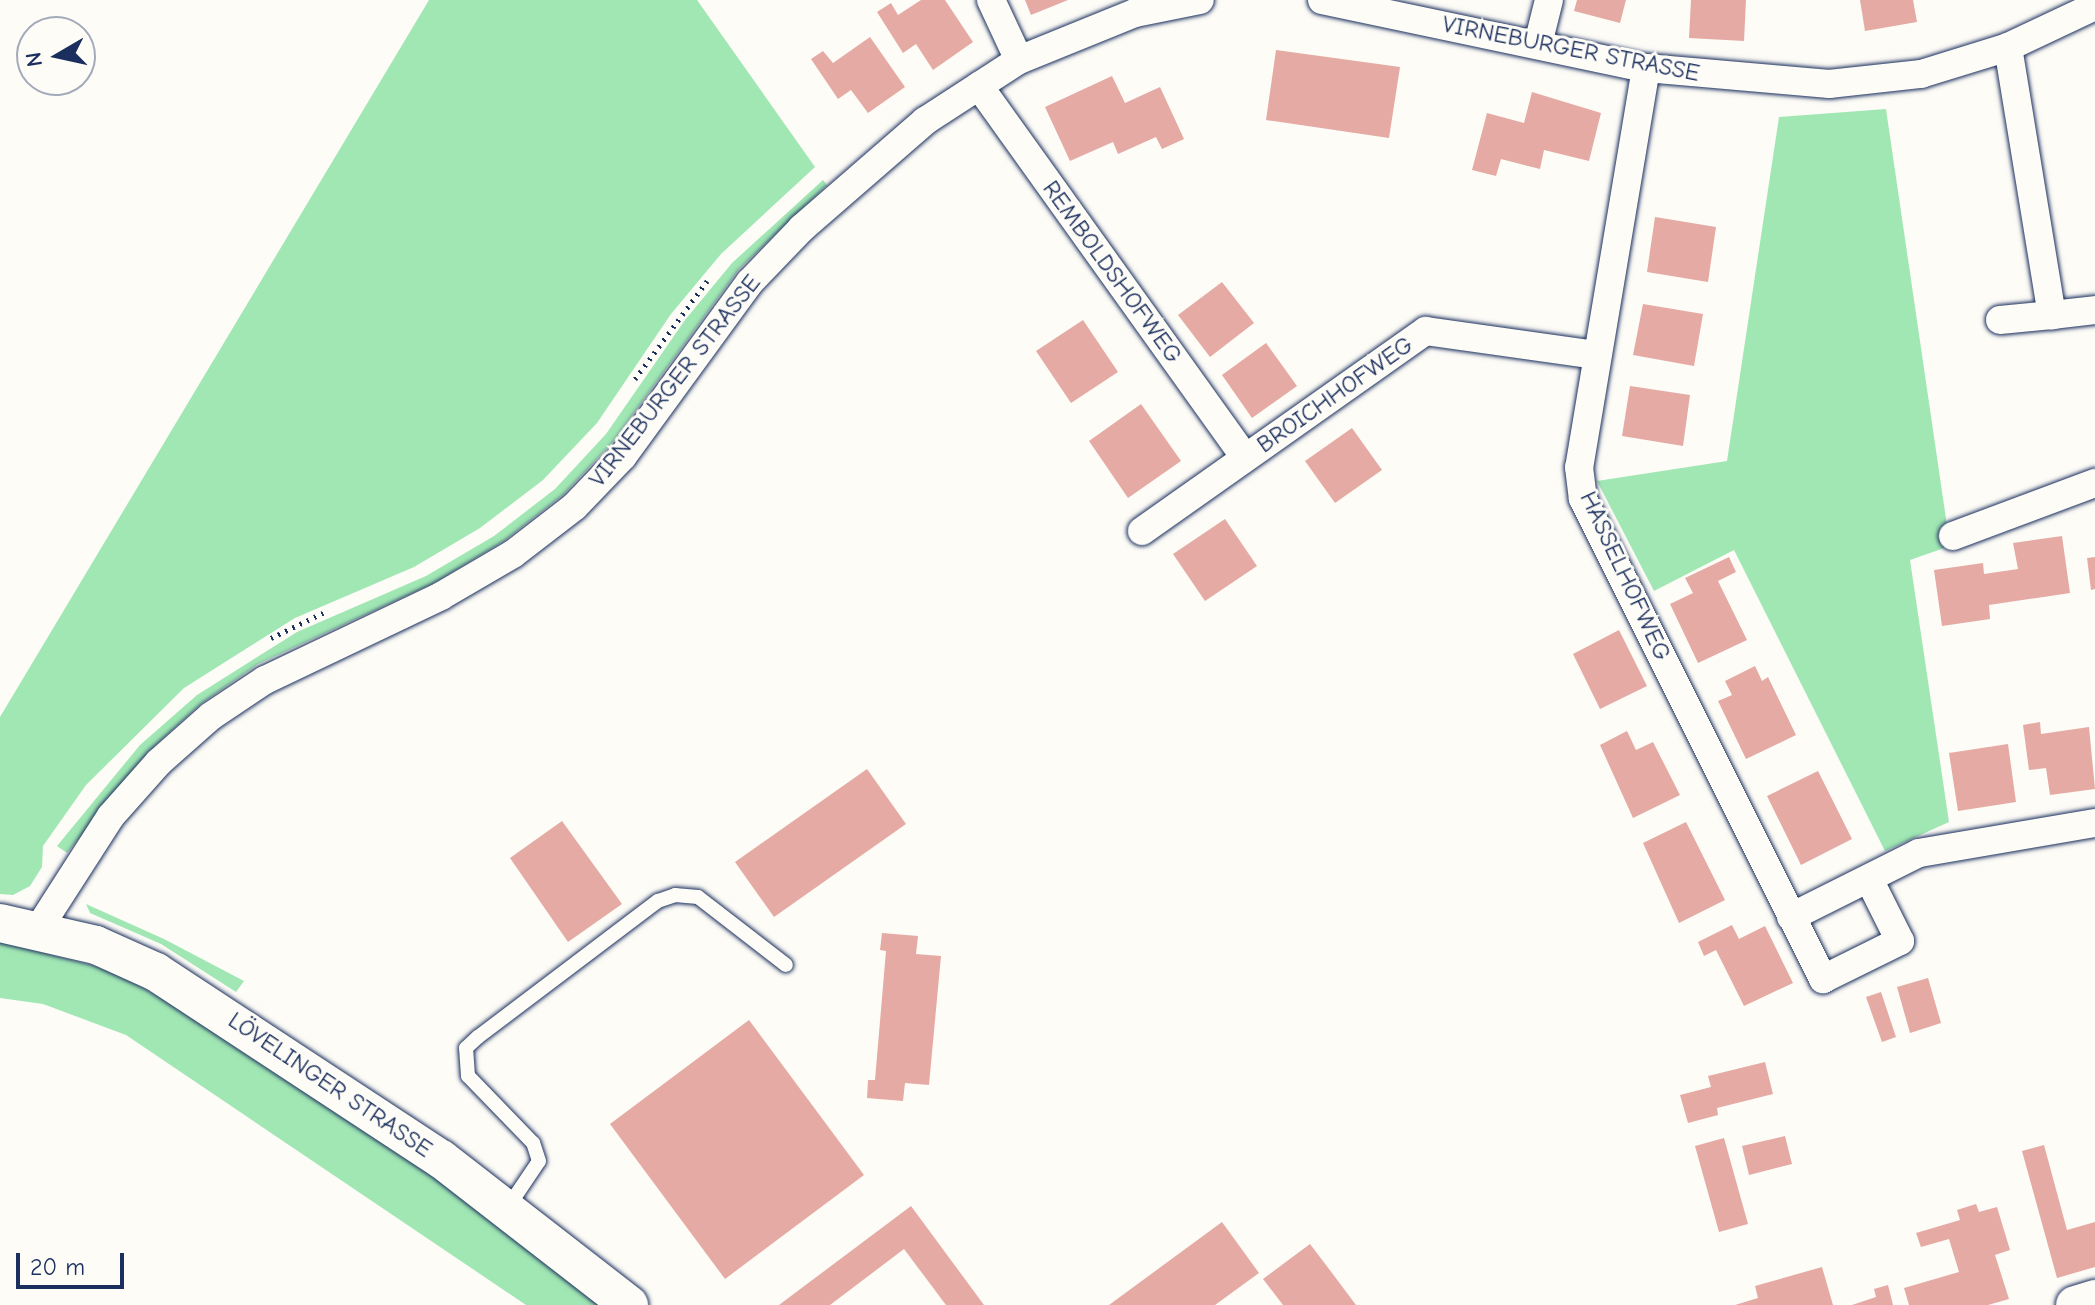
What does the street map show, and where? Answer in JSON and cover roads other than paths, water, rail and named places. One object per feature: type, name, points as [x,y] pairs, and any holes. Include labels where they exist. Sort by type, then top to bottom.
[{"type":"street","points":[[991,0],[1019,60]]},
{"type":"street","name":"VIRNEBURGER STRASSE","points":[[39,928],[111,816],[169,753],[211,716],[265,680],[441,596],[513,554],[575,506],[623,456],[705,336],[750,282],[871,166],[1019,60],[1135,13],[1200,0]]},
{"type":"street","name":"VIRNEBURGER STRASSE","points":[[1322,0],[1646,68],[1829,84],[1921,74],[2008,47],[2095,6]]},
{"type":"street","points":[[1538,44],[1549,0]]},
{"type":"street","points":[[2008,47],[2052,315]]},
{"type":"street","name":"HASSELHOFWEG","points":[[1646,68],[1579,467],[1583,499],[1823,979],[1900,941],[1869,879]]},
{"type":"street","name":"REMBOLDSHOFWEG","points":[[979,86],[1245,458]]},
{"type":"street","points":[[2000,320],[2095,310]]},
{"type":"street","name":"BROICHHOFWEG","points":[[1142,531],[1426,331],[1597,355]]},
{"type":"street","points":[[1953,536],[2095,483]]},
{"type":"street","points":[[1791,917],[1919,853],[2095,823]]},
{"type":"street","name":"LÖVELINGER STRASSE","points":[[0,923],[39,928],[96,945],[156,972],[508,1207],[629,1305]]},
{"type":"street","points":[[2075,1305],[2095,1299]]},
{"type":"lane","points":[[508,1207],[539,1161],[533,1143],[468,1076],[466,1048],[478,1037],[658,901],[675,895],[698,897],[786,965]]}]
